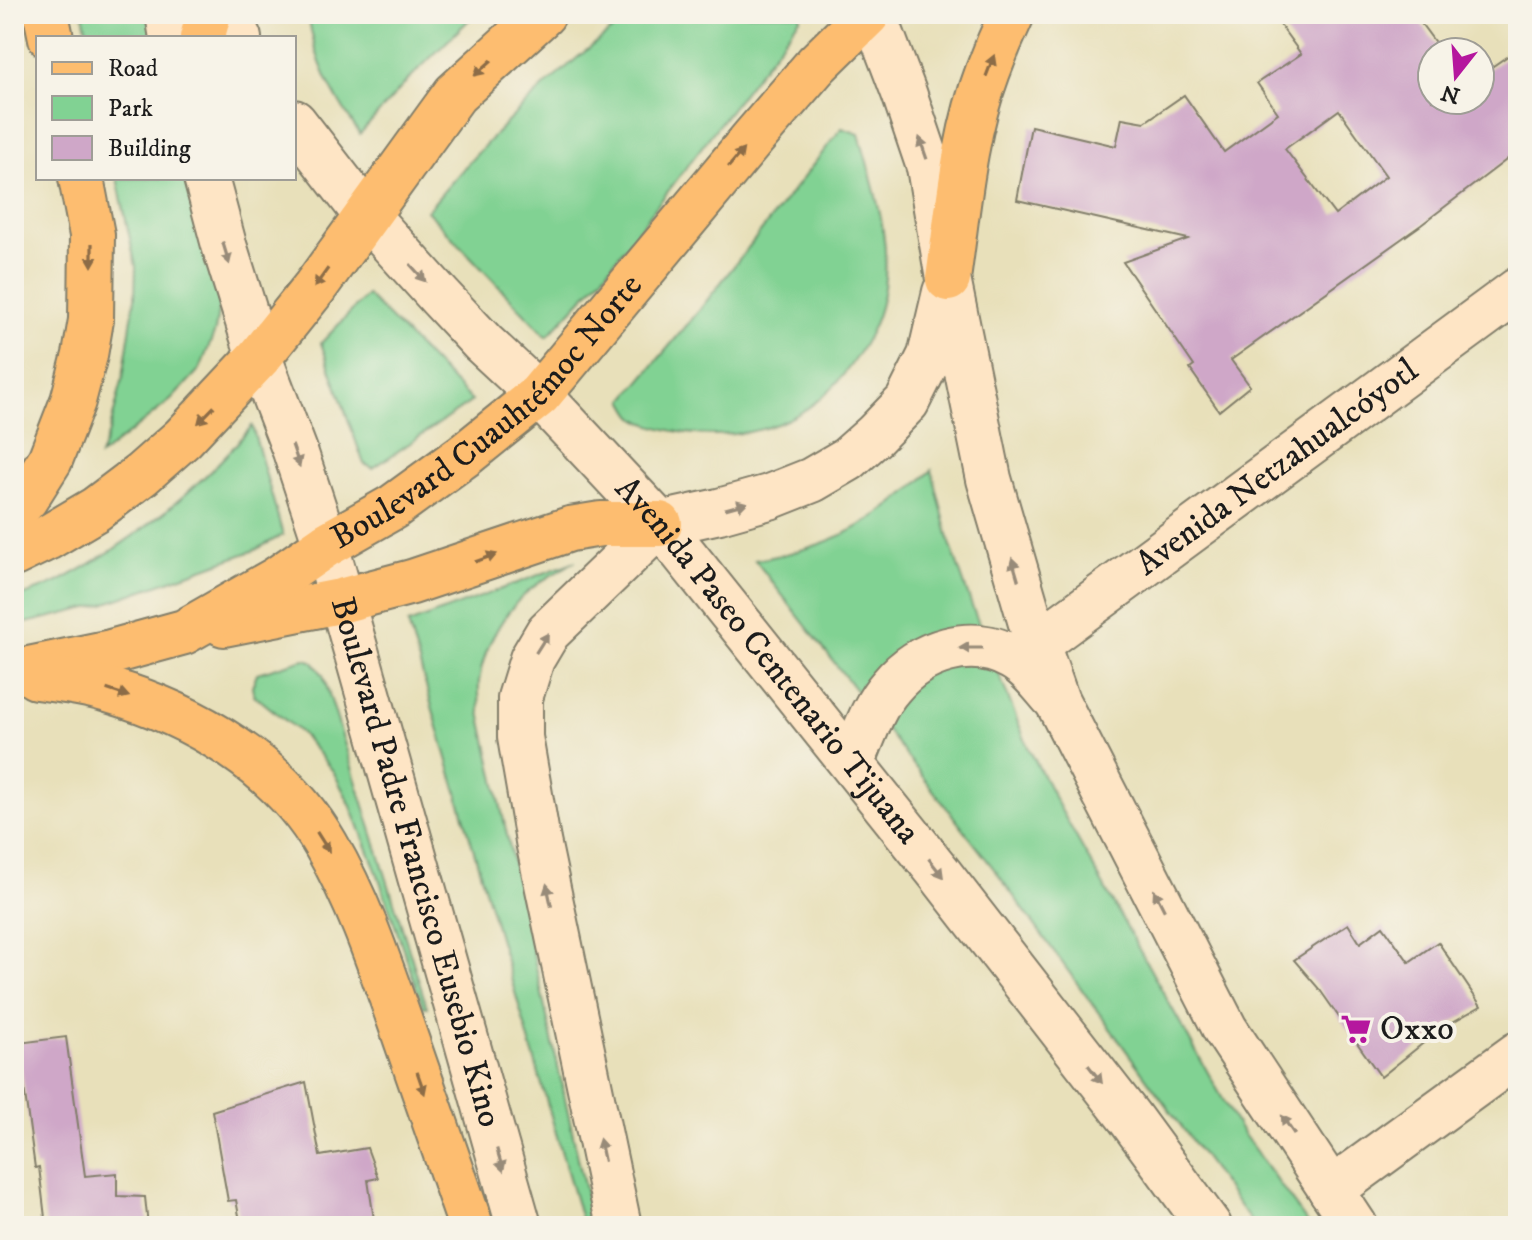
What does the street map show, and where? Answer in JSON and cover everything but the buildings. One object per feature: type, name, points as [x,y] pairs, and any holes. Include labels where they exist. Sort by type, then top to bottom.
[{"type":"main road","points":[[46,14],[51,36]]},
{"type":"main road","points":[[168,14],[172,36]]},
{"type":"main road","points":[[203,36],[209,14]]},
{"type":"main road","points":[[226,14],[238,36]]},
{"type":"main road","points":[[14,554],[96,509],[183,438],[259,357],[315,287],[455,94],[543,14]]},
{"type":"main road","points":[[871,14],[904,93],[929,167],[948,279],[989,479],[1037,644],[1057,701],[1225,1029],[1355,1226]]},
{"type":"main road","name":"Boulevard Cuauhtémoc Norte","points":[[14,673],[184,632],[393,507],[466,454],[539,395],[817,64],[871,14]]},
{"type":"main road","points":[[184,632],[340,601],[412,582],[570,529],[601,524],[660,524],[719,511],[769,497],[812,480],[848,459],[907,402],[930,356],[948,279],[973,123],[987,73],[1012,14]]},
{"type":"main road","name":"Avenida Paseo Centenario Tijuana","points":[[296,125],[366,215],[483,343],[539,395],[660,524],[852,763],[1138,1129],[1209,1226]]},
{"type":"main road","points":[[14,511],[50,460],[73,401],[85,355],[91,320],[92,235],[81,180]]},
{"type":"main road","name":"Boulevard Padre Francisco Eusebio Kino","points":[[207,180],[259,357],[326,545],[519,1226]]},
{"type":"main road","name":"Avenida Netzahualcóyotl","points":[[1037,644],[1518,290]]},
{"type":"main road","points":[[619,1226],[538,841],[520,737],[520,698],[532,659],[548,632],[660,524]]},
{"type":"main road","points":[[852,763],[868,725],[890,686],[924,659],[944,651],[967,645],[988,648],[1013,658],[1033,674],[1057,701]]},
{"type":"main road","points":[[14,673],[106,689],[188,720],[227,742],[264,771],[298,806],[325,843],[373,945],[471,1226]]},
{"type":"main road","points":[[1331,1190],[1518,1054]]},
{"type":"green space","points":[[83,14],[149,14],[155,36],[88,36]]},
{"type":"green space","points":[[308,14],[475,14],[408,80],[360,134],[326,77],[315,48]]},
{"type":"green space","points":[[634,14],[799,14],[801,17],[604,275],[547,337],[427,211],[524,106],[576,59]]},
{"type":"green space","points":[[842,128],[859,134],[881,219],[886,264],[878,315],[850,366],[817,401],[778,424],[756,431],[710,435],[685,433],[638,419],[624,400],[697,313]]},
{"type":"green space","points":[[117,180],[194,180],[221,292],[215,331],[200,369],[171,400],[100,456],[123,377],[135,298],[136,267]]},
{"type":"green space","points":[[367,295],[472,401],[373,468],[364,464],[321,343]]},
{"type":"green space","points":[[252,426],[283,535],[255,550],[101,605],[14,626],[14,599],[60,581],[139,532],[187,493]]},
{"type":"green space","points":[[932,470],[950,543],[1028,747],[1239,1128],[1310,1226],[1254,1226],[994,869],[755,560],[807,548],[851,530],[892,505]]},
{"type":"green space","points":[[576,561],[539,583],[508,613],[486,653],[479,689],[480,712],[593,1226],[583,1226],[408,624]]},
{"type":"green space","points":[[304,659],[312,661],[323,675],[427,1007],[423,1007],[378,875],[350,804],[333,771],[301,733],[254,695],[252,687],[257,673]]},
{"type":"place","name":"Oxxo","points":[[1356,1029]]}]
